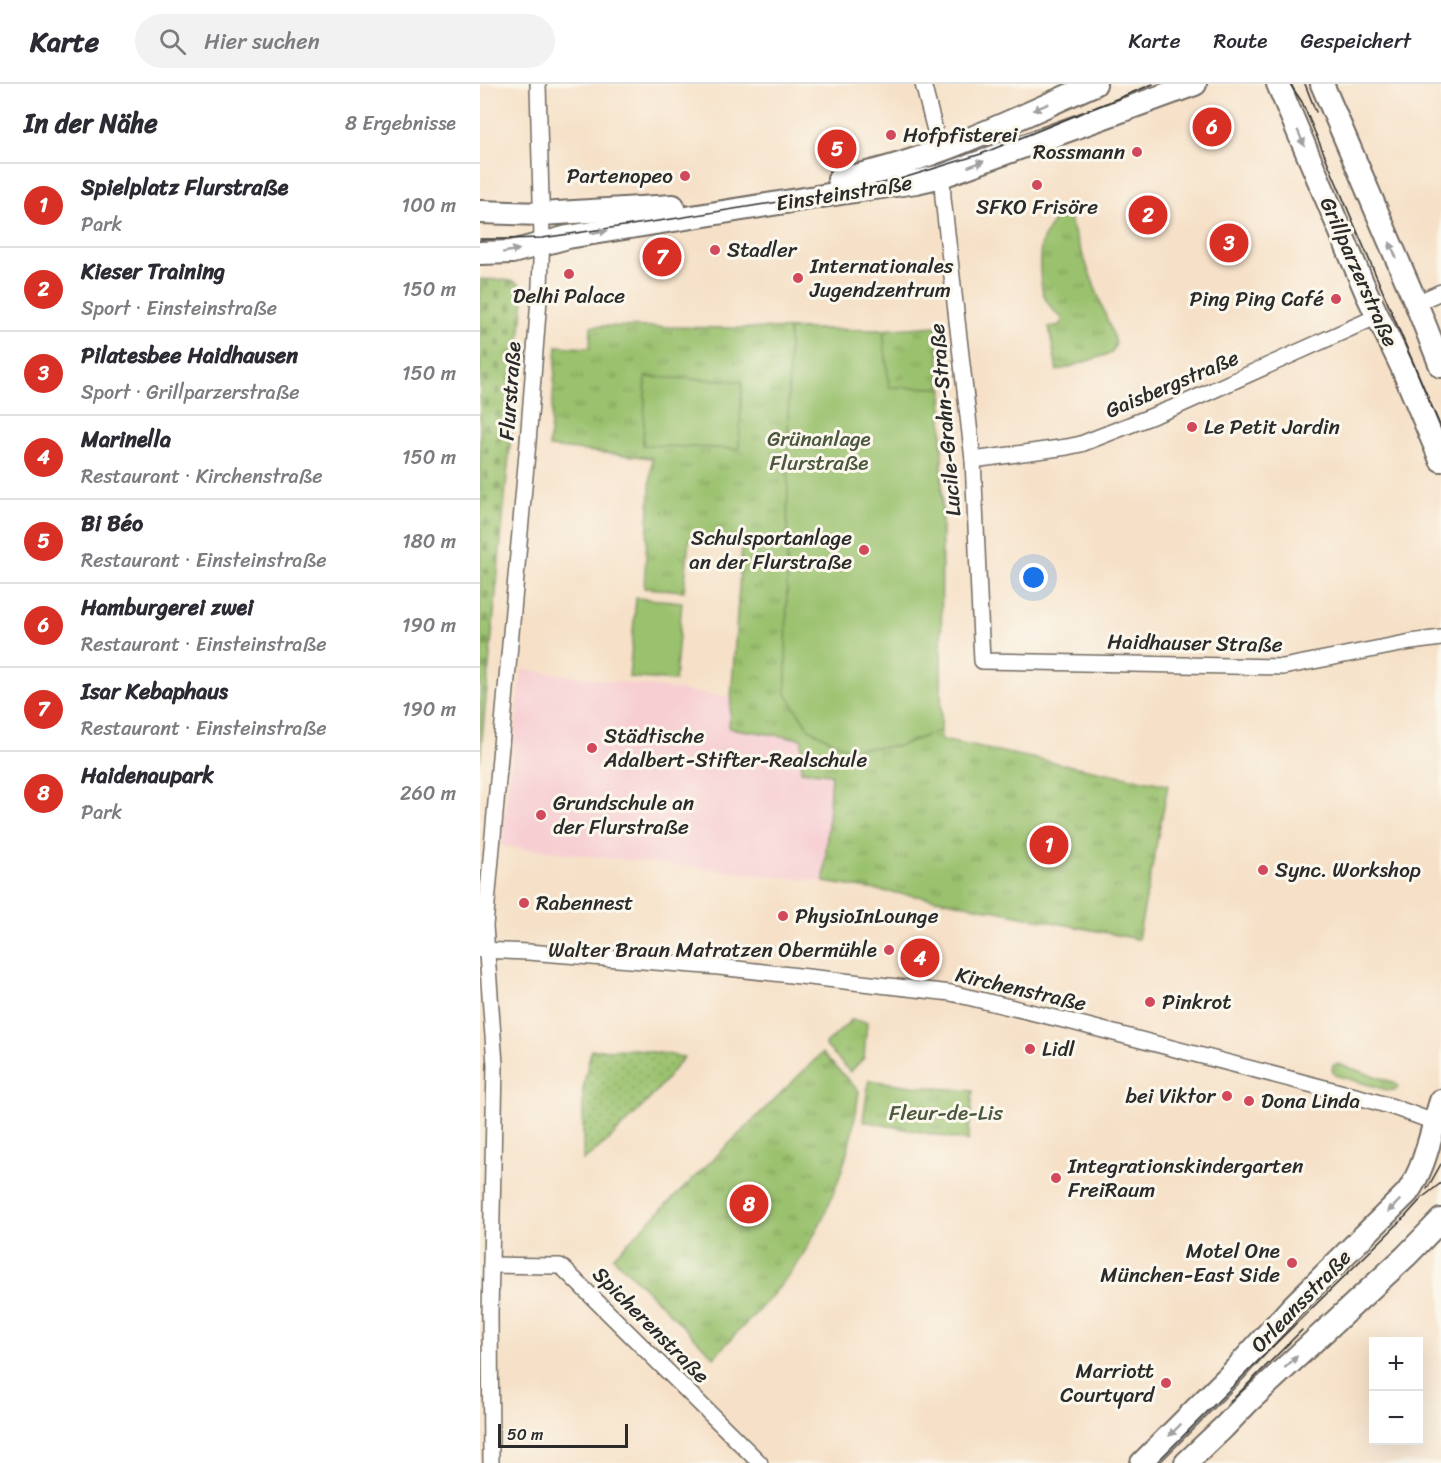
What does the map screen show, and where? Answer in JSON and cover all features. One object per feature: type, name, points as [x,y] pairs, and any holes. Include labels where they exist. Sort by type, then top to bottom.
[{"type":"main road","name":"Einsteinstraße","points":[[480,253],[512,252],[542,229],[819,183],[895,166],[940,150],[1095,84]]},
{"type":"main road","name":"Einsteinstraße","points":[[480,212],[542,229],[577,235],[916,182],[942,176],[1195,84]]},
{"type":"main road","name":"Grillparzerstraße","points":[[1278,84],[1441,460]]},
{"type":"main road","name":"Grillparzerstraße","points":[[1322,84],[1441,366]]},
{"type":"main road","name":"Orleansstraße","points":[[1142,1463],[1235,1370],[1293,1306],[1398,1202],[1413,1183],[1440,1125]]},
{"type":"main road","name":"Orleansstraße","points":[[1186,1463],[1248,1402],[1406,1256],[1441,1220]]},
{"type":"street","name":"Flurstraße","points":[[491,1463],[491,1265],[495,1064],[483,950],[527,453],[542,229],[538,84]]},
{"type":"street","points":[[923,84],[940,150]]},
{"type":"street","name":"Lucile-Grahn-Straße","points":[[942,176],[972,460],[982,661]]},
{"type":"street","points":[[1416,303],[1441,292]]},
{"type":"street","name":"Gaisbergstraße","points":[[972,460],[1081,444],[1178,406],[1378,316]]},
{"type":"street","name":"Haidhauser Straße","points":[[982,661],[1283,667],[1441,638]]},
{"type":"street","name":"Kirchenstraße","points":[[483,950],[719,967],[951,993],[1082,1024],[1350,1095],[1394,1107],[1440,1125]]},
{"type":"street","name":"Spicherenstraße","points":[[491,1265],[555,1266],[564,1269],[760,1463]]},
{"type":"shaded area","points":[[522,669],[731,697],[729,728],[802,739],[832,774],[824,882],[501,846]]},
{"type":"green space","points":[[1068,216],[1116,343],[1112,353],[1057,371],[1049,327],[1061,325],[1062,318],[1046,300],[1041,279],[1040,253],[1043,239],[1055,219]]},
{"type":"green space","points":[[480,279],[516,282],[521,287],[524,297],[480,761]]},
{"type":"green space","name":"Grünanlage Flurstraße","points":[[591,326],[878,330],[937,326],[942,405],[941,740],[1168,785],[1138,939],[936,899],[824,882],[831,774],[801,771],[802,739],[729,728],[742,545],[689,540],[684,591],[644,588],[652,458],[549,447],[557,346],[590,348]]},
{"type":"green space","name":"Schulsportanlage an der Flurstraße","points":[[789,329],[883,330],[889,387],[943,388],[941,730],[899,746],[848,749],[809,729],[786,694]]},
{"type":"green space","points":[[646,377],[742,381],[739,449],[643,445]]},
{"type":"green space","points":[[636,598],[682,602],[675,681],[629,677]]},
{"type":"green space","points":[[851,1020],[867,1022],[864,1058],[850,1072],[825,1045]]},
{"type":"green space","points":[[635,1049],[684,1057],[650,1099],[609,1140],[583,1160],[583,1089],[591,1050]]},
{"type":"green space","points":[[822,1053],[859,1091],[852,1134],[840,1176],[813,1237],[793,1269],[714,1357],[613,1257]]},
{"type":"green space","points":[[1338,1064],[1393,1082],[1399,1087],[1387,1090],[1335,1075],[1332,1070],[1333,1065]]},
{"type":"green space","name":"Fleur-de-Lis","points":[[869,1080],[973,1091],[968,1141],[863,1121]]},
{"type":"tram line","points":[[480,239],[542,238],[840,192],[897,180],[981,154],[1153,84]]},
{"type":"tram line","points":[[1290,84],[1302,102],[1441,428]]},
{"type":"tram line","points":[[1305,84],[1316,112]]},
{"type":"tram line","points":[[1427,1189],[1441,1164]]},
{"type":"tram line","points":[[1156,1463],[1423,1197],[1441,1183]]},
{"type":"tram line","points":[[1230,1402],[1302,1330]]},
{"type":"place","name":"Hamburgerei zwei","points":[[1212,127]]},
{"type":"place","name":"Hofpfisterei","points":[[891,135]]},
{"type":"place","name":"Bi Béo","points":[[837,149]]},
{"type":"place","name":"Rossmann","points":[[1137,152]]},
{"type":"place","name":"Partenopeo","points":[[685,176]]},
{"type":"place","name":"SFKO Frisöre","points":[[1037,185]]},
{"type":"place","name":"Kieser Training","points":[[1148,215]]},
{"type":"place","name":"Pilatesbee Haidhausen","points":[[1229,243]]},
{"type":"place","name":"Stadler","points":[[715,250]]},
{"type":"place","name":"Isar Kebaphaus","points":[[662,257]]},
{"type":"place","name":"Delhi Palace","points":[[569,274]]},
{"type":"place","name":"Internationales Jugendzentrum","points":[[798,278]]},
{"type":"place","name":"Ping Ping Café","points":[[1336,299]]},
{"type":"place","name":"Le Petit Jardin","points":[[1192,427]]},
{"type":"place","name":"Schulsportanlage an der Flurstraße","points":[[864,550]]},
{"type":"place","name":"Städtische Adalbert-Stifter-Realschule","points":[[592,748]]},
{"type":"place","name":"Grundschule an der Flurstraße","points":[[541,815]]},
{"type":"place","name":"Spielplatz Flurstraße","points":[[1049,845]]},
{"type":"place","name":"Sync. Workshop","points":[[1263,870]]},
{"type":"place","name":"Rabennest","points":[[524,903]]},
{"type":"place","name":"PhysioInLounge","points":[[783,916]]},
{"type":"place","name":"Walter Braun Matratzen Obermühle","points":[[889,950]]},
{"type":"place","name":"Marinella","points":[[920,958]]},
{"type":"place","name":"Pinkrot","points":[[1150,1002]]},
{"type":"place","name":"Lidl","points":[[1030,1049]]},
{"type":"place","name":"bei Viktor","points":[[1227,1096]]},
{"type":"place","name":"Dona Linda","points":[[1249,1101]]},
{"type":"place","name":"Integrationskindergarten FreiRaum","points":[[1056,1178]]},
{"type":"place","name":"Haidenaupark","points":[[749,1204]]},
{"type":"place","name":"Motel One München-East Side","points":[[1292,1263]]},
{"type":"place","name":"Marriott Courtyard","points":[[1166,1383]]}]
